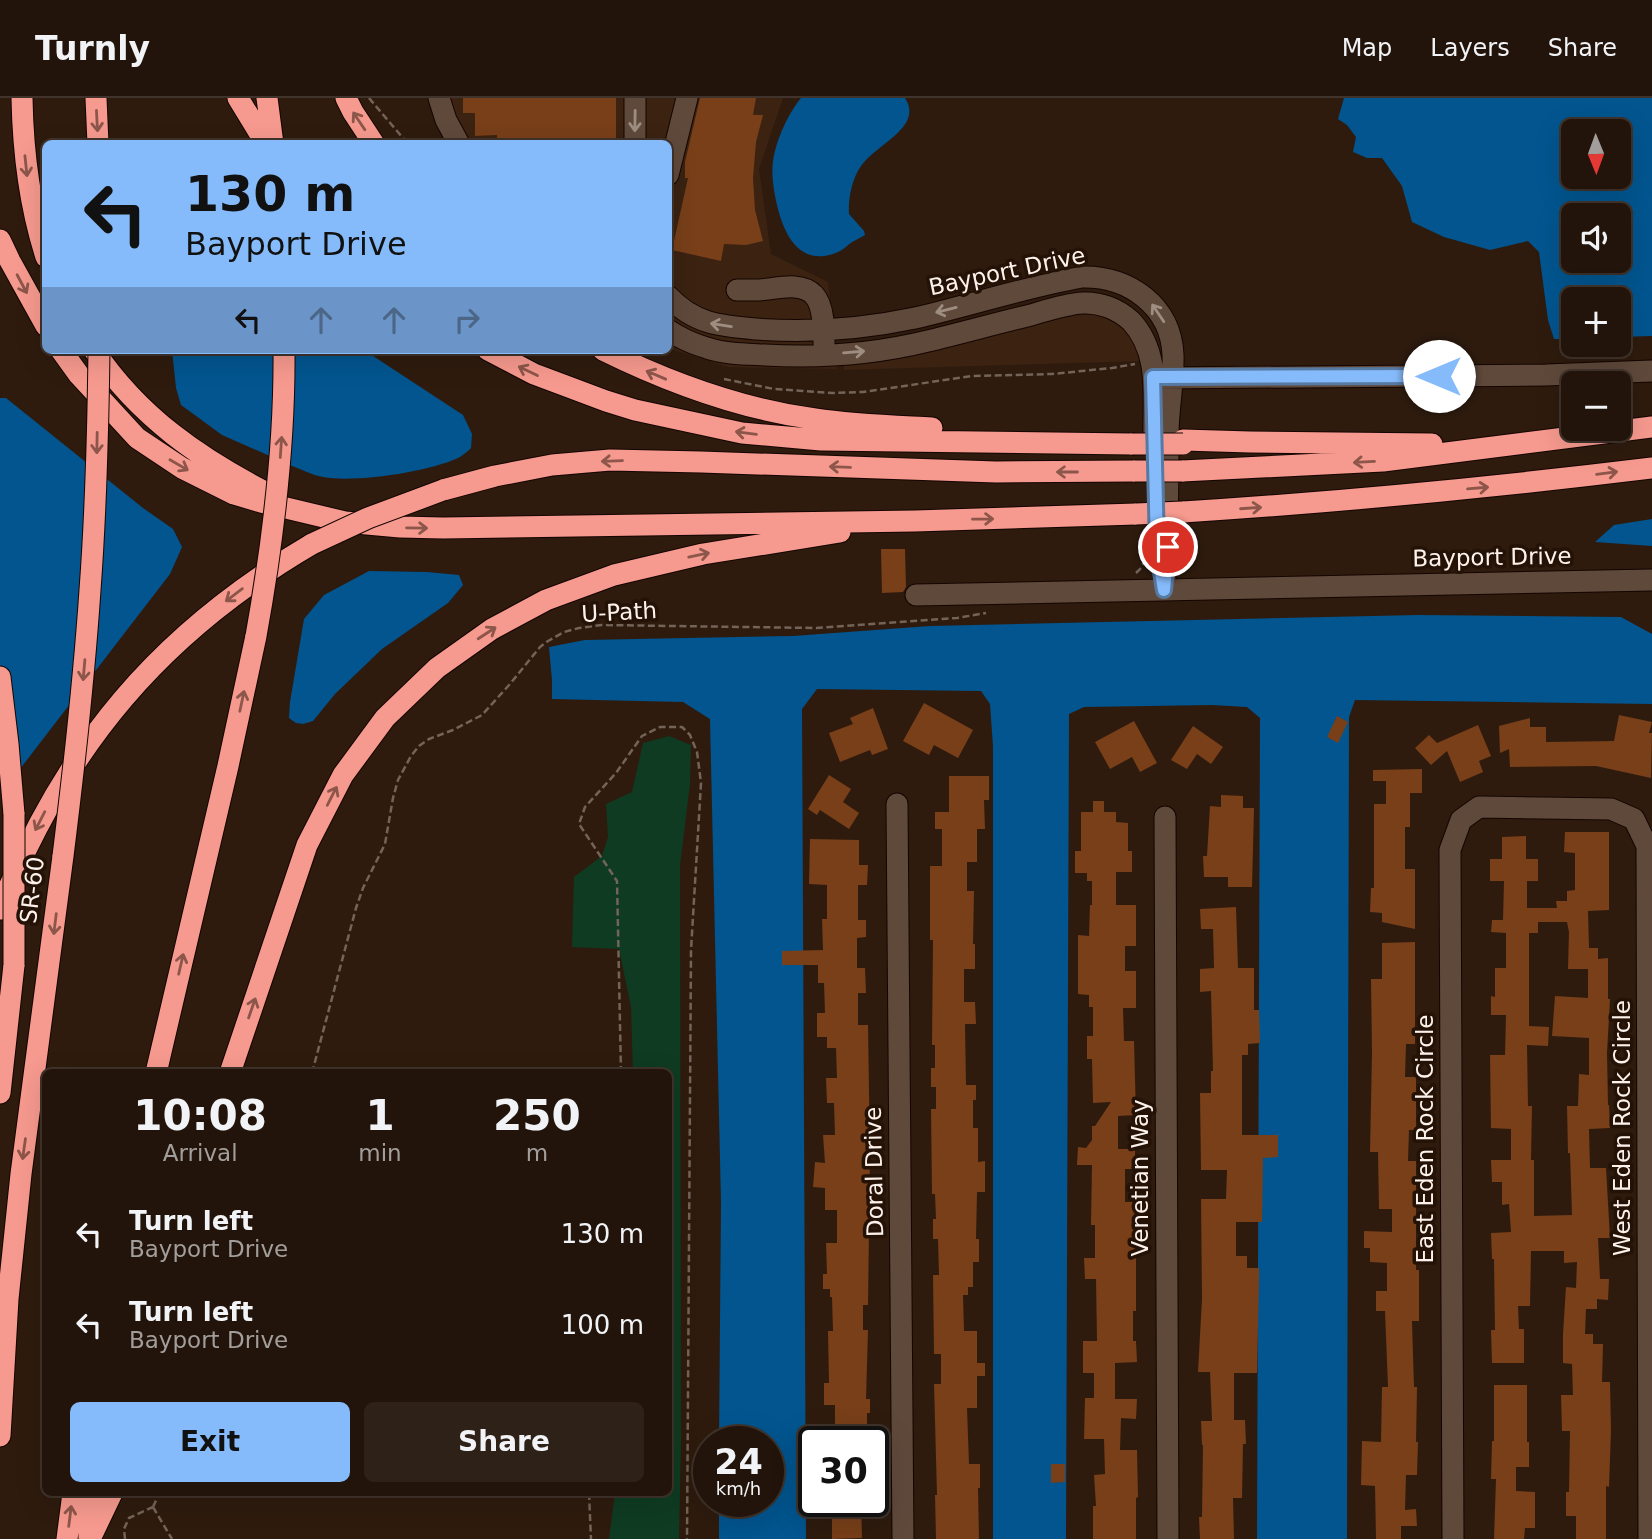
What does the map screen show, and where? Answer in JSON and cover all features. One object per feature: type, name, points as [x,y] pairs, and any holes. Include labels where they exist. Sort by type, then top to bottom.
[{"type":"highway","points":[[22,98],[27,184],[42,245]]},
{"type":"highway","points":[[96,98],[98,140]]},
{"type":"highway","points":[[239,98],[264,140]]},
{"type":"highway","points":[[267,98],[272,140]]},
{"type":"highway","points":[[346,98],[372,140]]},
{"type":"highway","points":[[0,240],[42,319]]},
{"type":"highway","points":[[64,354],[137,438],[199,477],[234,494],[261,502],[324,518],[389,526],[443,528],[915,521],[1183,512],[1308,504],[1652,468]]},
{"type":"highway","name":"SR-60","points":[[0,1436],[8,1299],[20,1174],[79,723],[97,463],[97,354]]},
{"type":"highway","points":[[100,354],[121,386],[143,409],[191,449],[255,487],[324,518]]},
{"type":"highway","points":[[157,1069],[256,636],[270,552],[278,477],[284,354]]},
{"type":"highway","points":[[496,354],[534,374],[635,410],[742,433],[821,440],[1133,440],[1390,444],[1499,443],[1553,439]]},
{"type":"highway","points":[[612,354],[706,394],[813,419],[857,424],[1133,440]]},
{"type":"highway","points":[[0,909],[21,858],[66,774],[122,698],[190,629],[273,566],[312,544],[368,518],[443,490],[552,465],[610,460],[996,472],[1182,471],[1382,461],[1652,427]]},
{"type":"highway","points":[[231,1069],[307,845],[344,775],[385,719],[437,667],[492,629],[546,600],[614,575],[703,554],[915,521]]},
{"type":"highway","points":[[0,677],[14,814],[14,965],[0,1093]]},
{"type":"highway","points":[[67,1539],[73,1496]]},
{"type":"highway","points":[[88,1496],[89,1539]]},
{"type":"highway","points":[[89,1539],[110,1496]]},
{"type":"street","points":[[439,98],[446,120],[457,140]]},
{"type":"street","points":[[635,98],[635,140]]},
{"type":"street","points":[[672,159],[687,98]]},
{"type":"street","name":"Bayport Drive","points":[[672,299],[690,314],[710,324],[765,330],[824,330],[866,327],[916,317],[1068,280],[1106,278],[1135,289],[1159,313],[1168,331],[1173,355],[1154,373]]},
{"type":"street","points":[[737,290],[794,287],[805,288],[816,296],[824,330],[824,355]]},
{"type":"street","name":"Bayport Drive","points":[[672,332],[686,341],[723,352],[824,355],[917,343],[1069,305],[1094,303],[1114,309],[1135,326],[1149,352],[1153,367],[1157,548],[1164,590],[1652,580]]},
{"type":"street","points":[[1154,373],[1546,375],[1652,371]]},
{"type":"street","points":[[916,595],[1164,590]]},
{"type":"street","name":"Doral Drive","points":[[897,804],[903,1539]]},
{"type":"street","name":"East Eden Rock Circle","points":[[1453,1539],[1450,850],[1461,820],[1479,807],[1537,808]]},
{"type":"street","name":"West Eden Rock Circle","points":[[1537,808],[1611,809],[1634,819],[1647,846],[1649,1539]]},
{"type":"street","name":"Venetian Way","points":[[1165,817],[1168,1539]]},
{"type":"path","points":[[369,98],[405,140]]},
{"type":"path","points":[[724,379],[774,389],[833,393],[863,392],[972,376],[1063,373],[1112,368],[1154,373]]},
{"type":"path","name":"U-Path","points":[[313,1069],[356,908],[385,844],[398,780],[411,756],[429,739],[482,715],[548,641],[564,632],[602,625],[816,628],[957,618],[992,611]]},
{"type":"path","points":[[621,1069],[617,881],[579,824],[585,807],[616,773],[642,736],[660,727],[682,727],[690,735],[697,752],[701,783],[691,950],[687,1539]]},
{"type":"path","points":[[125,1539],[124,1529],[129,1518],[153,1507],[158,1496]]},
{"type":"path","points":[[589,1496],[591,1539]]},
{"type":"path","points":[[153,1507],[172,1539]]},
{"type":"shaded area","points":[[431,98],[783,98],[759,169],[771,254],[828,282],[837,369],[728,367],[672,348],[672,140],[448,140]]},
{"type":"shaded area","points":[[1088,312],[1106,315],[1129,331],[1143,361],[844,370],[843,362]]},
{"type":"green space","points":[[669,736],[691,745],[690,784],[680,865],[679,1539],[609,1539],[615,1496],[672,1496],[672,1069],[633,1069],[631,1007],[619,949],[572,947],[574,877],[602,856],[608,837],[606,804],[632,792],[643,743]]},
{"type":"water","points":[[801,98],[905,98],[909,108],[908,118],[903,126],[868,158],[853,183],[849,214],[865,235],[840,251],[825,256],[814,256],[796,246],[784,228],[774,192],[773,158],[777,144],[789,116]]},
{"type":"water","points":[[1344,98],[1652,98],[1652,336],[1631,337],[1631,287],[1561,287],[1561,339],[1554,339],[1548,320],[1539,252],[1528,241],[1490,250],[1444,237],[1412,222],[1402,186],[1382,158],[1367,158],[1353,152],[1356,137],[1347,125],[1338,119]]},
{"type":"water","points":[[172,354],[276,354],[272,457],[222,435],[181,405],[176,388]]},
{"type":"water","points":[[291,354],[370,354],[463,415],[472,434],[471,448],[460,457],[411,472],[353,479],[337,478],[314,475],[287,464]]},
{"type":"water","points":[[0,398],[6,398],[173,529],[182,547],[170,574],[13,778],[0,779]]},
{"type":"water","points":[[1652,519],[1652,546],[1595,542],[1614,525]]},
{"type":"water","points":[[369,571],[459,575],[463,585],[448,603],[382,649],[335,694],[313,721],[296,723],[289,718],[290,702],[304,619],[324,595]]},
{"type":"water","points":[[1418,615],[1621,617],[1652,634],[1652,704],[1355,700],[1349,717],[1347,1539],[1257,1539],[1260,718],[1247,707],[1212,705],[1084,707],[1069,714],[1066,1539],[993,1539],[993,746],[990,704],[981,691],[817,689],[802,709],[805,1426],[798,1426],[798,1517],[806,1517],[806,1539],[719,1539],[719,1517],[784,1517],[784,1426],[719,1426],[721,1203],[710,719],[683,702],[552,699],[549,647],[585,640],[793,636],[930,626]]},
{"type":"building","points":[[463,98],[616,98],[616,140],[497,140],[497,135],[475,136],[475,113],[463,113]]},
{"type":"building","points":[[700,98],[756,98],[753,115],[763,115],[756,142],[753,178],[755,210],[763,241],[746,245],[724,244],[721,261],[672,250],[688,178],[685,178],[685,162]]},
{"type":"building","points":[[881,549],[905,549],[906,587],[903,592],[882,593]]},
{"type":"building","points":[[924,703],[973,730],[958,758],[934,745],[929,755],[903,741]]},
{"type":"building","points":[[873,708],[888,749],[872,755],[870,750],[840,762],[829,733],[853,724],[850,718]]},
{"type":"building","points":[[1619,715],[1652,722],[1649,733],[1652,733],[1651,778],[1596,766],[1510,767],[1509,749],[1500,753],[1499,726],[1530,718],[1530,727],[1546,727],[1546,742],[1614,741]]},
{"type":"building","points":[[1337,716],[1348,722],[1338,743],[1327,737]]},
{"type":"building","points":[[1134,721],[1157,763],[1140,772],[1132,757],[1110,769],[1095,742]]},
{"type":"building","points":[[1478,725],[1491,756],[1479,761],[1483,772],[1460,782],[1447,751],[1431,765],[1415,748],[1429,735],[1437,743]]},
{"type":"building","points":[[1193,726],[1223,747],[1211,764],[1197,754],[1187,769],[1171,760]]},
{"type":"building","points":[[1422,769],[1422,793],[1410,793],[1410,827],[1405,827],[1405,869],[1415,869],[1415,929],[1382,922],[1382,913],[1370,912],[1371,888],[1374,888],[1374,804],[1386,804],[1386,781],[1373,781],[1373,770]]},
{"type":"building","points":[[829,775],[851,789],[843,802],[859,813],[849,829],[820,810],[817,815],[808,809]]},
{"type":"building","points":[[949,776],[989,776],[989,800],[984,800],[985,829],[977,829],[977,862],[967,862],[967,891],[974,891],[975,969],[964,969],[964,1002],[975,1002],[976,1024],[965,1024],[966,1085],[976,1085],[973,1128],[978,1128],[978,1162],[985,1161],[985,1192],[977,1192],[976,1239],[979,1239],[979,1262],[973,1262],[973,1287],[968,1287],[968,1295],[963,1295],[964,1331],[977,1331],[977,1363],[985,1363],[985,1376],[977,1376],[977,1408],[967,1408],[969,1464],[980,1464],[979,1539],[936,1539],[934,1384],[941,1384],[941,1354],[934,1354],[933,1275],[939,1275],[938,1239],[933,1239],[933,1219],[936,1219],[935,1194],[932,1194],[931,1109],[936,1109],[936,1087],[931,1087],[931,1068],[935,1068],[935,1045],[932,1045],[933,940],[930,940],[930,866],[942,866],[942,829],[935,829],[935,812],[949,812]]},
{"type":"building","points":[[1221,795],[1243,796],[1243,808],[1254,808],[1252,887],[1228,887],[1228,877],[1204,877],[1203,856],[1207,856],[1210,806],[1221,807]]},
{"type":"building","points":[[1093,801],[1104,801],[1104,812],[1116,812],[1116,822],[1128,823],[1128,851],[1132,851],[1132,872],[1116,872],[1116,905],[1136,905],[1136,946],[1125,946],[1125,971],[1136,971],[1136,1008],[1123,1008],[1124,1041],[1134,1041],[1136,1115],[1118,1116],[1118,1149],[1135,1149],[1135,1169],[1125,1169],[1125,1202],[1136,1202],[1136,1311],[1133,1311],[1133,1341],[1136,1341],[1137,1362],[1115,1363],[1115,1399],[1137,1399],[1136,1419],[1121,1418],[1120,1450],[1137,1450],[1136,1539],[1093,1539],[1093,1506],[1096,1506],[1094,1475],[1105,1474],[1104,1439],[1084,1439],[1085,1398],[1094,1398],[1094,1373],[1083,1373],[1083,1341],[1097,1341],[1096,1279],[1085,1279],[1084,1258],[1095,1258],[1095,1225],[1091,1225],[1092,1165],[1077,1165],[1078,1147],[1086,1148],[1092,1140],[1092,1126],[1095,1126],[1111,1102],[1093,1103],[1092,1059],[1087,1059],[1087,1036],[1093,1036],[1093,1007],[1089,1007],[1089,995],[1078,994],[1078,935],[1089,936],[1092,881],[1087,881],[1087,873],[1075,873],[1075,851],[1081,851],[1081,812],[1093,812]]},
{"type":"building","points":[[1565,832],[1609,832],[1609,910],[1588,911],[1589,948],[1598,948],[1598,959],[1608,958],[1610,999],[1607,1053],[1610,1128],[1589,1129],[1590,1168],[1606,1168],[1610,1238],[1598,1238],[1600,1279],[1609,1279],[1608,1300],[1597,1299],[1597,1309],[1586,1309],[1585,1334],[1593,1334],[1593,1344],[1603,1344],[1602,1382],[1610,1382],[1611,1430],[1609,1487],[1606,1486],[1606,1539],[1576,1539],[1576,1516],[1566,1516],[1570,1431],[1562,1431],[1561,1395],[1573,1395],[1572,1364],[1563,1363],[1563,1334],[1566,1287],[1576,1288],[1577,1262],[1564,1263],[1564,1251],[1531,1251],[1530,1306],[1518,1306],[1519,1329],[1524,1329],[1524,1363],[1492,1363],[1491,1330],[1495,1330],[1491,1233],[1511,1232],[1509,1204],[1502,1205],[1502,1182],[1492,1182],[1491,1160],[1511,1160],[1511,1129],[1491,1128],[1490,1055],[1505,1055],[1506,1015],[1491,1015],[1491,996],[1495,997],[1495,968],[1506,968],[1506,933],[1491,932],[1492,920],[1503,920],[1504,881],[1490,881],[1490,859],[1502,859],[1502,837],[1526,836],[1526,859],[1538,859],[1538,881],[1527,881],[1527,908],[1557,908],[1556,901],[1567,901],[1567,891],[1575,890],[1575,853],[1564,852]],"holes":[[[1538,922],[1567,922],[1568,969],[1588,969],[1588,998],[1555,996],[1552,1036],[1589,1038],[1589,1075],[1579,1074],[1578,1106],[1567,1106],[1572,1215],[1534,1216],[1532,1106],[1528,1106],[1527,1045],[1548,1046],[1549,1027],[1529,1026],[1529,933],[1538,933]]]},
{"type":"building","points":[[810,839],[859,840],[859,865],[868,865],[867,885],[858,885],[858,920],[866,920],[866,937],[857,938],[857,968],[865,968],[866,993],[858,993],[858,1025],[868,1025],[868,1305],[863,1305],[863,1330],[868,1330],[866,1399],[870,1399],[870,1413],[867,1413],[867,1426],[835,1426],[835,1405],[824,1405],[824,1383],[829,1383],[828,1331],[833,1331],[832,1297],[830,1289],[823,1289],[823,1274],[827,1274],[826,1243],[837,1243],[837,1210],[825,1210],[825,1188],[813,1187],[815,1162],[825,1163],[823,1135],[835,1135],[834,1103],[827,1103],[826,1078],[837,1078],[836,1048],[827,1048],[827,1037],[817,1037],[817,1013],[825,1013],[824,983],[818,983],[818,965],[782,965],[782,951],[823,950],[822,919],[827,919],[827,885],[809,884]]},
{"type":"building","points":[[1236,907],[1238,968],[1254,968],[1254,1010],[1259,1010],[1260,1043],[1248,1044],[1248,1055],[1242,1055],[1242,1135],[1278,1135],[1278,1157],[1263,1158],[1262,1222],[1236,1222],[1236,1256],[1247,1256],[1247,1268],[1259,1268],[1259,1280],[1257,1373],[1234,1373],[1234,1420],[1245,1420],[1246,1444],[1243,1444],[1242,1498],[1233,1498],[1234,1539],[1200,1539],[1203,1445],[1201,1421],[1212,1421],[1210,1372],[1198,1372],[1202,1299],[1201,1199],[1226,1199],[1227,1170],[1201,1170],[1200,1093],[1211,1093],[1213,1071],[1211,991],[1200,992],[1200,969],[1214,968],[1213,929],[1201,929],[1200,909]]},
{"type":"building","points":[[1415,942],[1415,1044],[1406,1044],[1405,1077],[1416,1077],[1416,1130],[1409,1130],[1408,1161],[1416,1161],[1419,1321],[1412,1321],[1418,1442],[1417,1475],[1406,1475],[1405,1510],[1416,1509],[1417,1526],[1401,1526],[1401,1539],[1376,1539],[1375,1486],[1361,1485],[1362,1441],[1381,1442],[1382,1387],[1388,1387],[1385,1311],[1376,1311],[1376,1291],[1387,1291],[1387,1263],[1370,1262],[1370,1248],[1364,1248],[1364,1231],[1392,1232],[1392,1209],[1379,1209],[1378,1152],[1370,1152],[1371,979],[1382,979],[1382,943]]},
{"type":"building","points":[[1494,1385],[1527,1385],[1529,1467],[1516,1467],[1516,1491],[1535,1492],[1535,1528],[1525,1528],[1524,1539],[1494,1539],[1496,1479],[1491,1479]]},
{"type":"building","points":[[1051,1464],[1065,1464],[1065,1482],[1051,1483]]},
{"type":"building","points":[[832,1517],[861,1517],[862,1538],[832,1539]]},
{"type":"route","points":[[1168,547],[1164,590],[1157,548],[1153,377],[1439,376]]}]
